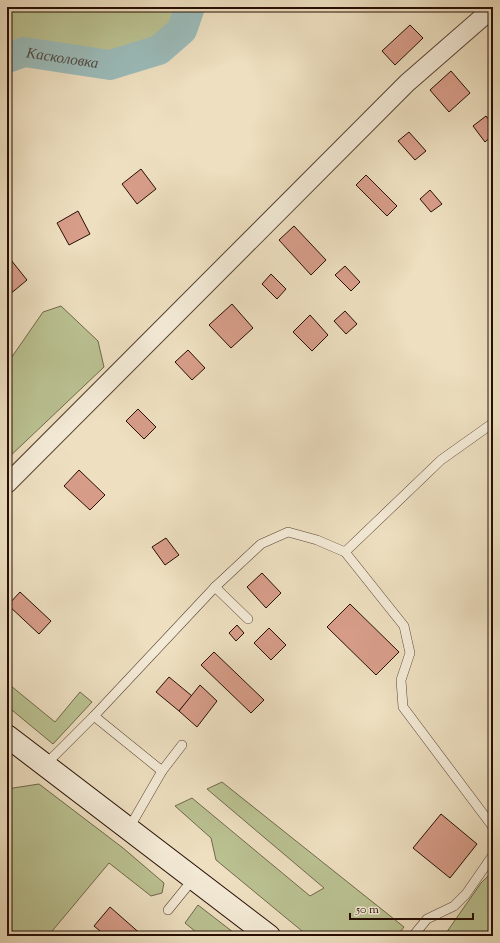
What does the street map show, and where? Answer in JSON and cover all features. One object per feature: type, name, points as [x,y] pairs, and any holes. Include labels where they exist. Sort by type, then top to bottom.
[{"type":"main road","points":[[7,736],[268,936]]},
{"type":"street","points":[[7,484],[407,83],[493,8]]},
{"type":"lane","points":[[345,552],[441,460],[493,424]]},
{"type":"lane","points":[[45,765],[94,716],[215,587],[261,544],[288,532],[318,540],[345,552],[404,626],[410,653],[402,680],[403,707],[493,827]]},
{"type":"lane","points":[[215,587],[248,619]]},
{"type":"lane","points":[[94,716],[162,770]]},
{"type":"lane","points":[[128,830],[162,770],[182,745]]},
{"type":"lane","points":[[413,936],[426,919],[454,906],[466,894],[493,855]]},
{"type":"lane","points":[[168,910],[194,878]]},
{"type":"green space","points":[[7,7],[190,7],[182,30],[159,50],[110,65],[25,52],[7,58]]},
{"type":"green space","points":[[61,306],[98,341],[104,367],[7,459],[7,364],[43,312]]},
{"type":"green space","points":[[11,686],[55,722],[80,692],[92,702],[53,744],[7,706],[7,691]]},
{"type":"green space","points":[[222,782],[404,927],[397,936],[308,936],[216,860],[211,838],[175,806],[192,798],[310,896],[324,888],[207,789]]},
{"type":"green space","points":[[39,784],[123,848],[164,883],[162,893],[151,896],[109,863],[48,936],[7,936],[7,792],[13,788]]},
{"type":"green space","points":[[493,871],[493,936],[444,936],[481,883]]},
{"type":"green space","points":[[198,905],[238,936],[201,936],[185,923]]},
{"type":"building","points":[[410,25],[423,38],[395,65],[382,51]]},
{"type":"building","points":[[451,71],[470,93],[449,112],[430,90]]},
{"type":"building","points":[[486,116],[493,125],[493,135],[485,142],[473,126]]},
{"type":"building","points":[[409,132],[426,151],[415,160],[398,141]]},
{"type":"building","points":[[141,169],[156,189],[137,204],[122,184]]},
{"type":"building","points":[[366,175],[397,206],[387,216],[356,185]]},
{"type":"building","points":[[430,190],[442,204],[431,212],[420,199]]},
{"type":"building","points":[[78,211],[90,234],[69,245],[57,223]]},
{"type":"building","points":[[294,226],[326,260],[311,275],[279,240]]},
{"type":"building","points":[[11,260],[27,280],[9,295],[7,293],[7,263]]},
{"type":"building","points":[[345,266],[360,282],[351,291],[335,275]]},
{"type":"building","points":[[271,274],[286,289],[277,299],[262,284]]},
{"type":"building","points":[[232,304],[253,328],[231,348],[209,325]]},
{"type":"building","points":[[345,311],[357,324],[346,334],[334,321]]},
{"type":"building","points":[[310,315],[328,335],[312,351],[293,332]]},
{"type":"building","points":[[188,350],[205,368],[192,380],[175,362]]},
{"type":"building","points":[[138,409],[156,427],[144,439],[126,421]]},
{"type":"building","points":[[79,470],[105,495],[90,510],[64,486]]},
{"type":"building","points":[[166,538],[179,555],[165,565],[152,547]]},
{"type":"building","points":[[262,573],[281,593],[266,608],[247,587]]},
{"type":"building","points":[[20,592],[51,621],[39,634],[8,605]]},
{"type":"building","points":[[350,604],[399,652],[376,675],[327,627]]},
{"type":"building","points":[[237,625],[244,633],[236,641],[229,633]]},
{"type":"building","points":[[269,628],[286,645],[271,660],[254,643]]},
{"type":"building","points":[[214,652],[264,700],[251,713],[201,665]]},
{"type":"building","points":[[169,677],[192,696],[179,711],[156,692]]},
{"type":"building","points":[[200,685],[217,701],[197,727],[179,711]]},
{"type":"building","points":[[441,814],[477,844],[450,878],[413,848]]},
{"type":"building","points":[[110,907],[143,936],[106,936],[94,926]]},
{"type":"waterway","name":"Касколовка","points":[[7,58],[24,52],[110,65],[159,50],[182,30],[190,7]]}]
